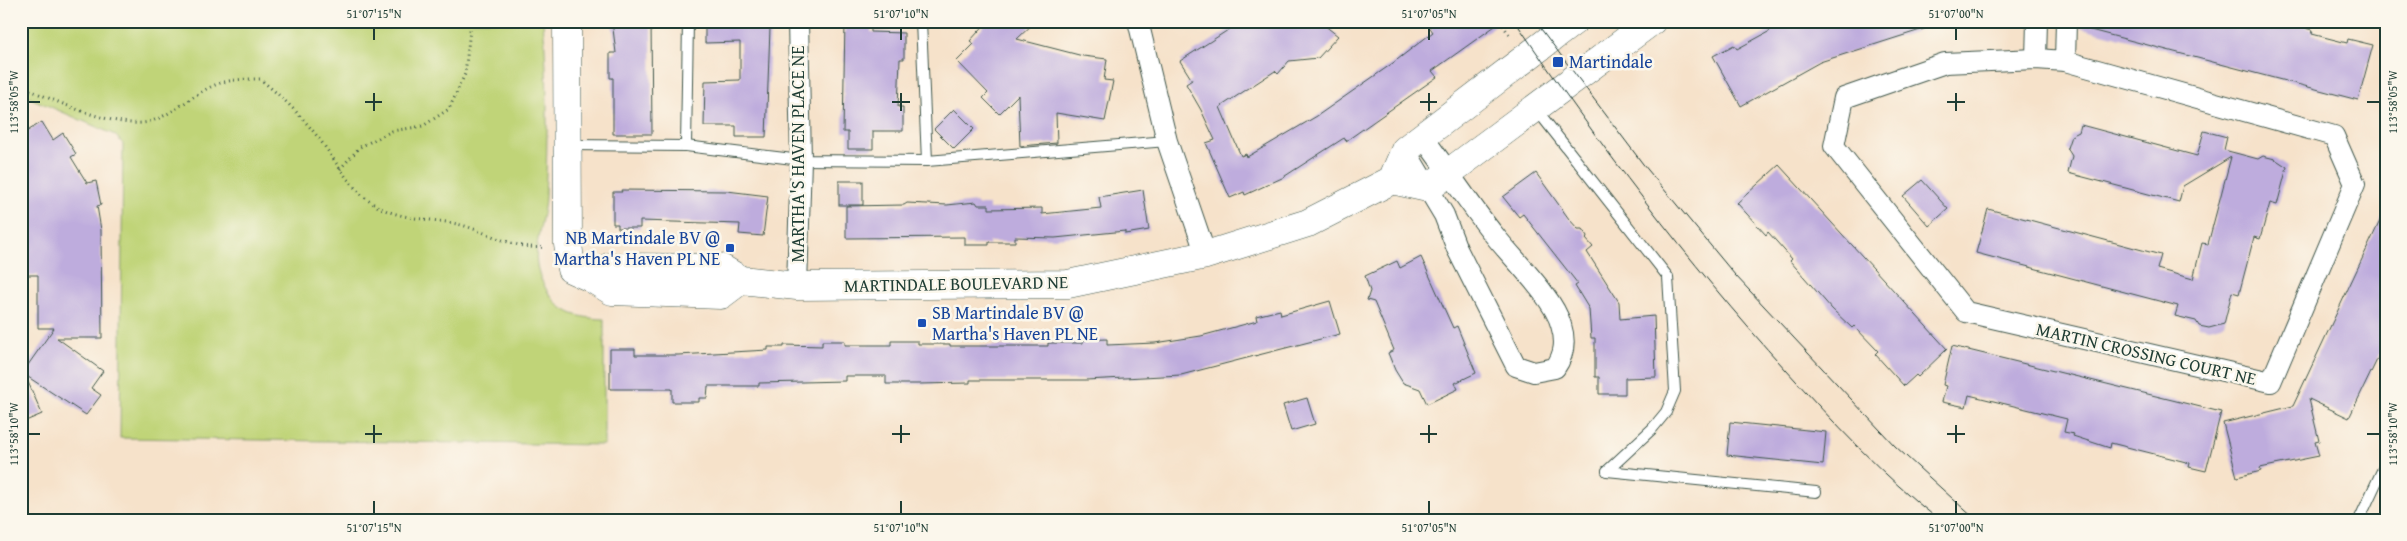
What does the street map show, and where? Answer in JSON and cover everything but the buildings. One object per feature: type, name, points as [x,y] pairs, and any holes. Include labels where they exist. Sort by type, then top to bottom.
[{"type":"street","name":"MARTINDALE BOULEVARD NE","points":[[567,21],[566,145],[570,270],[591,278],[612,291],[721,295],[741,280],[796,286],[1068,284],[1206,255],[1308,223],[1392,180]]},
{"type":"street","name":"MARTHA'S HAVEN PLACE NE","points":[[796,286],[802,160],[798,21]]},
{"type":"street","points":[[1138,21],[1167,141],[1206,255]]},
{"type":"street","points":[[1392,180],[1414,143],[1574,21]]},
{"type":"street","points":[[1392,180],[1439,180],[1652,21]]},
{"type":"street","points":[[2036,21],[2036,59]]},
{"type":"street","points":[[2065,61],[2066,21]]},
{"type":"street","name":"MARTIN CROSSING COURT NE","points":[[2036,59],[2065,61],[2334,136],[2355,184],[2271,382],[1966,312],[1834,146],[1844,98],[1946,63],[2036,59]]},
{"type":"street","points":[[1414,143],[1439,180],[1494,235],[1552,306],[1561,324],[1564,339],[1563,356],[1555,368],[1534,372],[1516,366],[1457,249],[1444,215],[1439,180]]},
{"type":"lane","points":[[686,146],[688,21]]},
{"type":"lane","points":[[921,21],[927,161]]},
{"type":"lane","points":[[1536,108],[1668,277],[1675,391],[1662,418],[1607,471],[1816,492]]},
{"type":"lane","points":[[566,145],[686,146],[802,160],[927,161],[1167,141]]},
{"type":"lane","points":[[2359,520],[2386,462]]},
{"type":"path","points":[[340,169],[360,147],[392,131],[423,126],[449,109],[465,74],[471,21]]},
{"type":"path","points":[[1500,21],[1512,40]]},
{"type":"path","points":[[21,86],[93,116],[123,122],[151,122],[215,85],[234,80],[260,79],[288,102],[318,136],[358,193],[393,214],[466,226],[530,249]]},
{"type":"green space","points":[[21,21],[543,21],[547,87],[547,153],[544,207],[536,259],[546,290],[559,305],[583,317],[604,319],[604,445],[120,438],[123,144],[115,135],[21,94]]},
{"type":"tram line","points":[[1515,21],[1578,112],[1644,200],[1749,329],[1840,429],[1878,467],[1939,520]]},
{"type":"tram line","points":[[1535,21],[1643,164],[1735,275],[1895,446],[1976,520]]},
{"type":"place","name":"Martindale","points":[[1558,62]]},
{"type":"place","name":"NB Martindale BV @ Martha's Haven PL NE","points":[[730,248]]},
{"type":"place","name":"SB Martindale BV @ Martha's Haven PL NE","points":[[922,323]]}]
